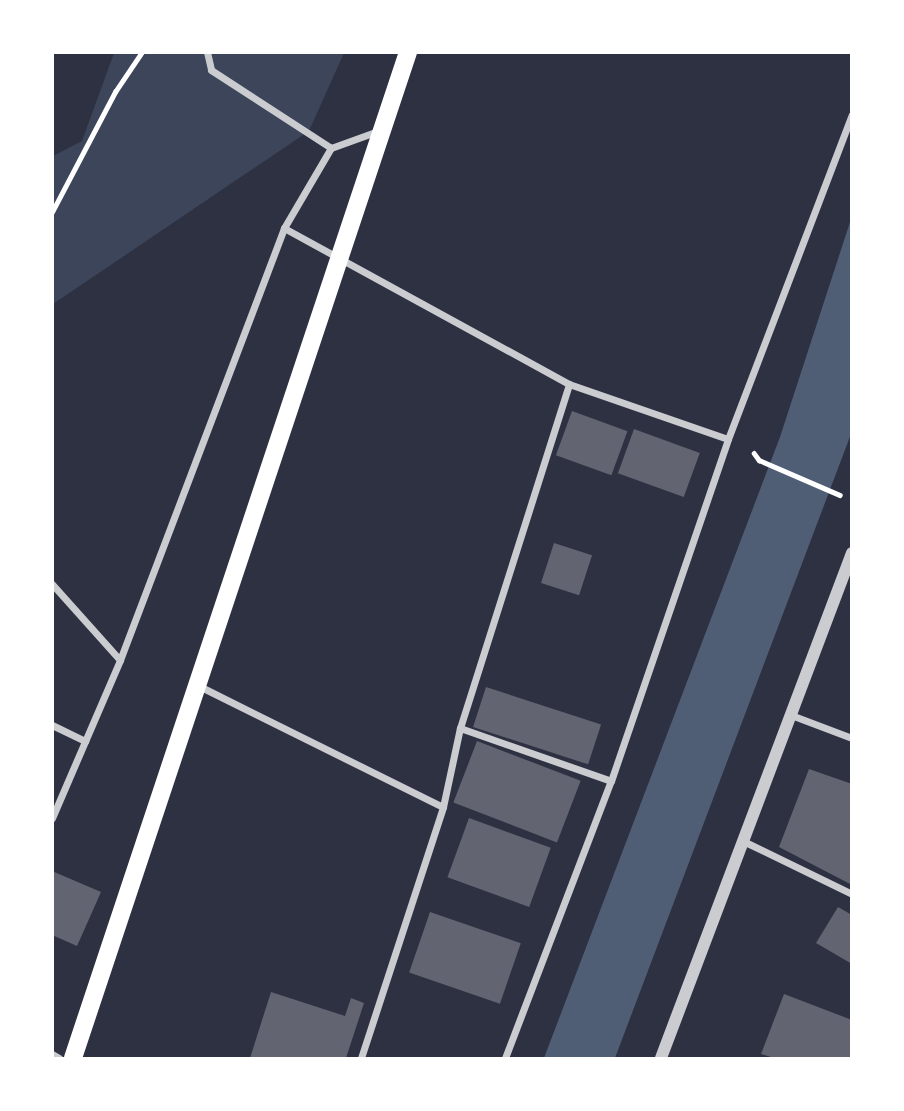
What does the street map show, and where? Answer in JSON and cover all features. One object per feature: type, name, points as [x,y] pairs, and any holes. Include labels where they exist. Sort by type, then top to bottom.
[{"type":"main road","points":[[73,1059],[338,255],[408,52]]},
{"type":"street","points":[[206,52],[211,70],[331,148]]},
{"type":"street","points":[[505,1059],[611,780],[728,439],[852,115]]},
{"type":"street","points":[[52,818],[120,660],[284,228],[331,148],[381,130]]},
{"type":"street","points":[[284,228],[338,255],[569,384],[728,439]]},
{"type":"street","points":[[361,1059],[443,807],[460,728],[569,384]]},
{"type":"street","points":[[661,1059],[852,553]]},
{"type":"street","points":[[52,584],[120,660]]},
{"type":"street","points":[[198,685],[443,807]]},
{"type":"street","points":[[791,715],[852,738]]},
{"type":"street","points":[[52,725],[85,741]]},
{"type":"street","points":[[460,728],[611,780]]},
{"type":"street","points":[[743,841],[852,894]]},
{"type":"street","points":[[52,1054],[59,1059]]},
{"type":"path","points":[[52,212],[116,92],[142,52]]},
{"type":"path","points":[[760,460],[838,493]]},
{"type":"shaded area","points":[[114,53],[344,53],[309,131],[53,304],[53,156],[82,141]]},
{"type":"shaded area","points":[[851,219],[851,434],[615,1058],[544,1058],[780,437]]},
{"type":"building","points":[[572,411],[627,431],[611,475],[556,455]]},
{"type":"building","points":[[634,429],[700,453],[684,497],[618,473]]},
{"type":"building","points":[[554,543],[592,555],[579,595],[541,583]]},
{"type":"building","points":[[486,687],[601,724],[588,764],[473,727]]},
{"type":"building","points":[[477,741],[581,781],[557,842],[453,803]]},
{"type":"building","points":[[809,769],[852,784],[852,885],[779,847]]},
{"type":"building","points":[[469,818],[551,848],[529,907],[447,877]]},
{"type":"building","points":[[52,871],[101,892],[77,946],[52,935]]},
{"type":"building","points":[[838,907],[852,915],[852,964],[816,943]]},
{"type":"building","points":[[430,912],[521,943],[500,1004],[409,973]]},
{"type":"building","points":[[271,992],[345,1016],[351,998],[364,1003],[346,1058],[250,1058]]},
{"type":"building","points":[[784,994],[852,1020],[852,1058],[774,1058],[761,1054]]}]
